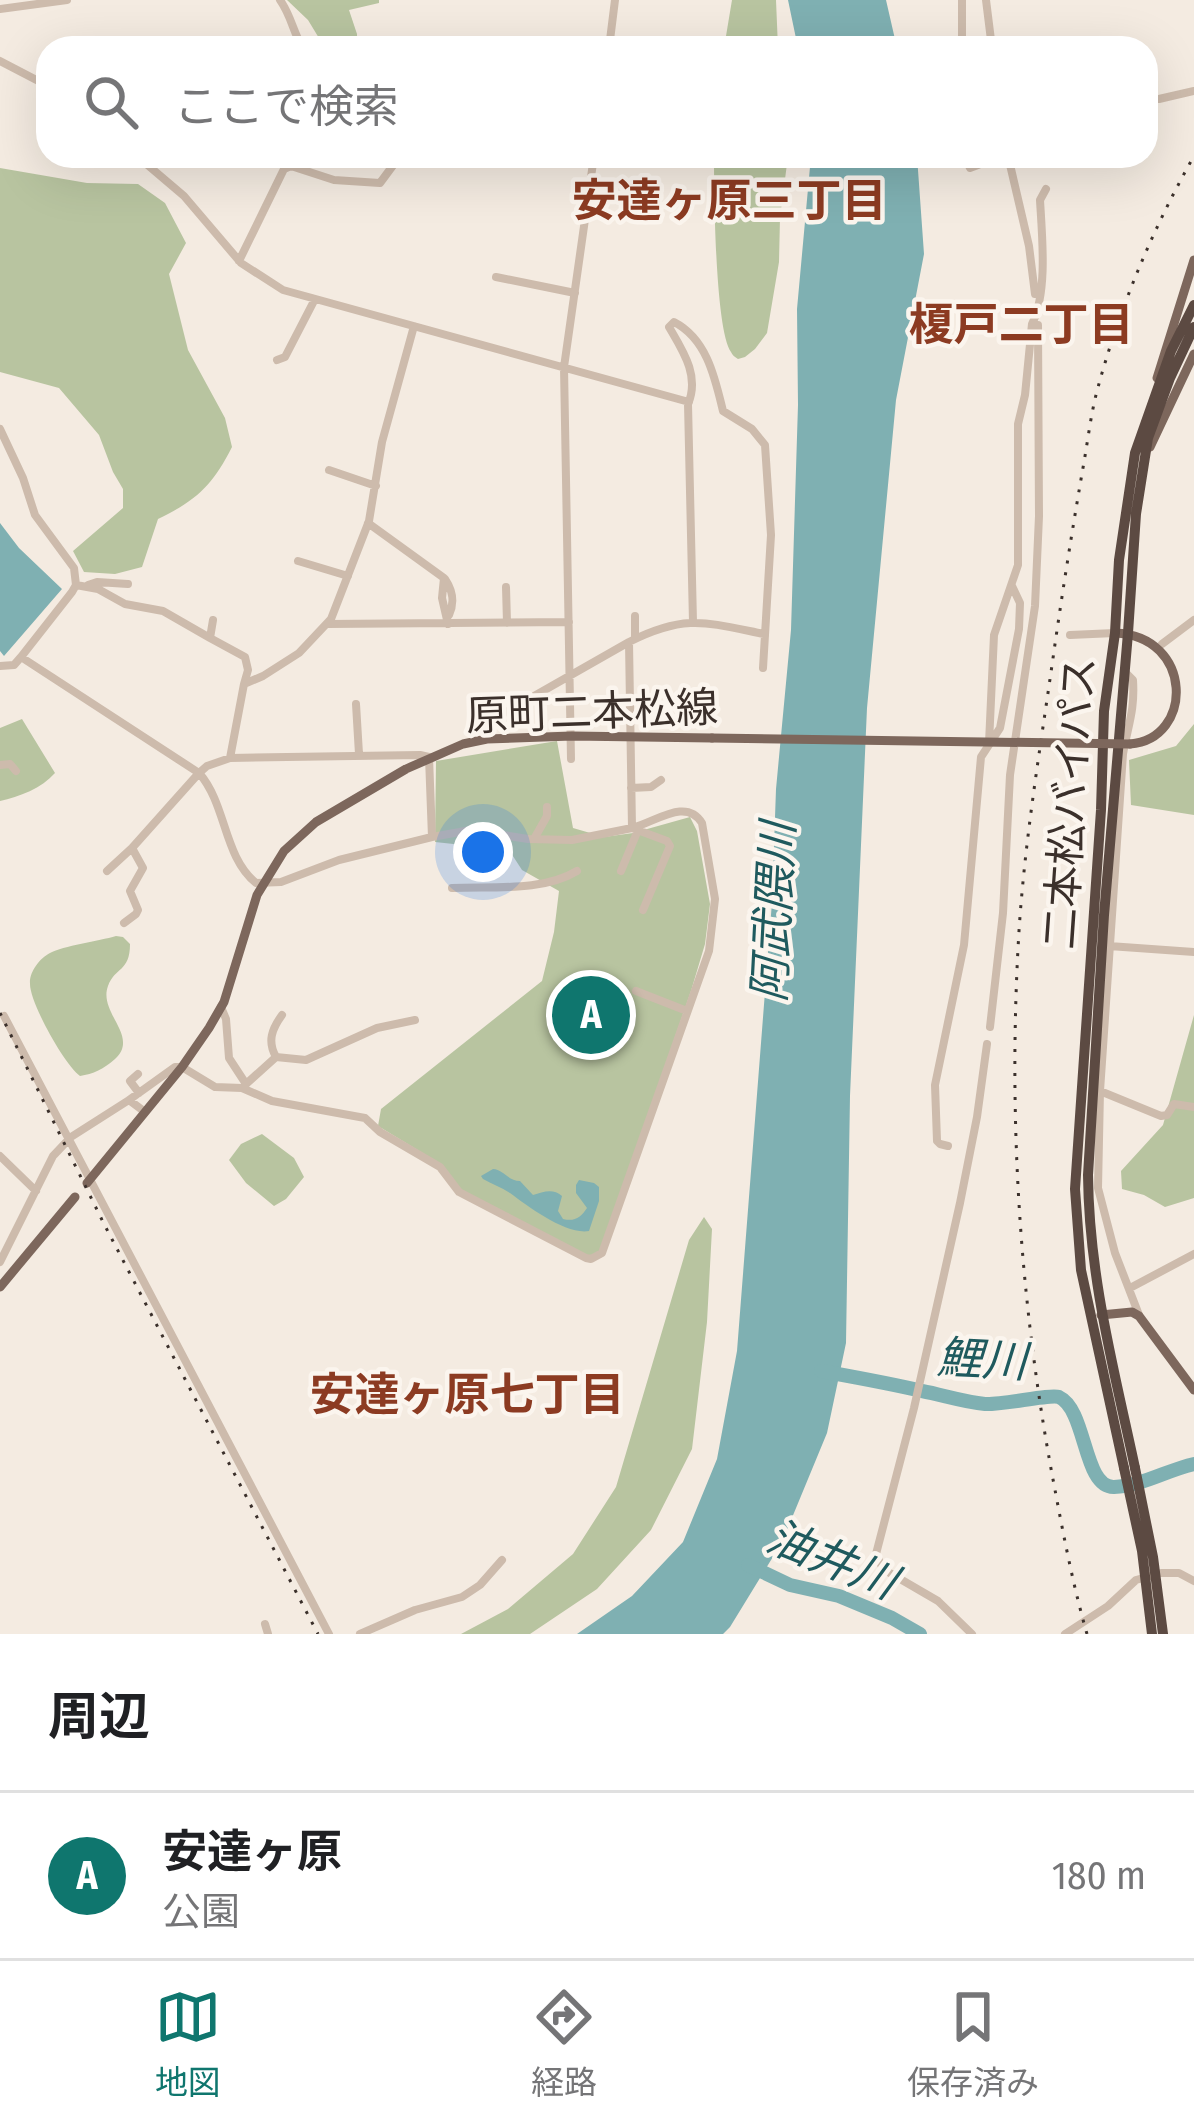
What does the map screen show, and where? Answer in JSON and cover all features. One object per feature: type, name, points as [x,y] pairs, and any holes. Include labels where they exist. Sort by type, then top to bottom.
[{"type":"highway","name":"二本松バイパス","points":[[1096,1316],[1088,1175],[1125,672],[1119,560],[1136,453],[1171,351],[1194,305]]},
{"type":"highway","name":"二本松バイパス","points":[[1096,1316],[1081,1270],[1075,1190],[1104,711],[1122,633],[1143,465],[1157,411],[1194,327]]},
{"type":"highway","points":[[1096,1316],[1153,1557],[1163,1634]]},
{"type":"highway","points":[[1130,1468],[1152,1634]]},
{"type":"main road","points":[[1136,453],[1194,260]]},
{"type":"main road","points":[[1143,465],[1194,355]]},
{"type":"main road","points":[[1122,633],[1162,644],[1178,659],[1187,681]]},
{"type":"main road","name":"原町二本松線","points":[[89,1181],[182,1067],[221,1007],[247,920],[284,851],[316,822],[429,757],[487,739],[572,736],[1130,745],[1165,734],[1188,702]]},
{"type":"main road","points":[[0,1287],[74,1198]]},
{"type":"main road","points":[[1096,1316],[1132,1312],[1139,1316],[1194,1390]]},
{"type":"street","points":[[0,9],[67,0]]},
{"type":"street","points":[[280,0],[292,16],[296,36]]},
{"type":"street","points":[[610,36],[615,0]]},
{"type":"street","points":[[962,0],[962,36]]},
{"type":"street","points":[[986,0],[990,36]]},
{"type":"street","points":[[0,61],[36,80]]},
{"type":"street","points":[[1160,99],[1194,91]]},
{"type":"street","points":[[151,168],[184,196],[238,261],[283,290],[689,402]]},
{"type":"street","points":[[238,261],[286,168]]},
{"type":"street","points":[[298,168],[346,182],[380,183],[391,168]]},
{"type":"street","points":[[571,759],[564,367],[593,168]]},
{"type":"street","points":[[1011,168],[1035,294]]},
{"type":"street","points":[[989,743],[997,623],[1018,565],[1018,424],[1041,292],[1040,203],[1046,189]]},
{"type":"street","points":[[496,277],[575,293]]},
{"type":"street","points":[[278,360],[285,357],[315,299]]},
{"type":"street","points":[[693,622],[689,402],[694,391],[685,356],[669,327],[674,322],[684,327],[706,357],[722,410],[752,429],[765,445],[771,535],[763,668]]},
{"type":"street","points":[[990,1027],[1003,913],[1010,775],[1035,606],[1038,325]]},
{"type":"street","points":[[244,684],[299,653],[328,624],[368,523],[382,442],[414,326]]},
{"type":"street","points":[[0,429],[34,514],[68,558],[81,585],[125,604],[163,611],[245,656],[248,670],[230,758]]},
{"type":"street","points":[[329,470],[376,486]]},
{"type":"street","points":[[368,523],[444,578],[442,598],[448,622]]},
{"type":"street","points":[[298,561],[349,576]]},
{"type":"street","points":[[0,666],[14,665],[81,585],[128,584]]},
{"type":"street","points":[[948,1146],[938,1141],[935,1085],[964,945],[981,758],[1002,722],[1019,628],[1020,603],[1012,586]]},
{"type":"street","points":[[506,587],[507,623]]},
{"type":"street","points":[[621,872],[635,829],[630,736],[634,616]]},
{"type":"street","points":[[210,638],[213,620]]},
{"type":"street","points":[[1162,644],[1194,620]]},
{"type":"street","points":[[487,739],[499,716],[657,628],[705,621],[764,634]]},
{"type":"street","points":[[328,624],[569,622]]},
{"type":"street","points":[[1070,635],[1122,633]]},
{"type":"street","points":[[0,1262],[53,1156],[69,1139],[175,1067],[215,1087],[244,1086],[272,1101],[365,1118],[440,1167],[459,1192],[591,1258],[602,1253],[709,951],[714,910],[702,824],[695,813],[685,810],[635,829],[572,840],[471,830],[339,860],[281,882],[256,883],[238,863],[217,802],[200,772],[21,657]]},
{"type":"street","points":[[1125,672],[1133,680],[1133,716],[1123,754],[1098,1188],[1115,1253],[1139,1316]]},
{"type":"street","points":[[356,704],[358,754]]},
{"type":"street","points":[[107,871],[200,772],[230,758],[429,757],[432,837]]},
{"type":"street","points":[[0,765],[10,764],[16,771]]},
{"type":"street","points":[[631,788],[651,787],[661,780]]},
{"type":"street","points":[[534,839],[547,807]]},
{"type":"street","points":[[635,829],[670,846],[643,910]]},
{"type":"street","points":[[124,923],[138,910],[130,891],[143,868],[132,848]]},
{"type":"street","points":[[452,888],[530,885],[562,880],[578,871]]},
{"type":"street","points":[[1109,946],[1194,952]]},
{"type":"street","points":[[636,991],[687,1011]]},
{"type":"street","points":[[221,1007],[229,1058],[244,1086]]},
{"type":"street","points":[[276,1057],[271,1038],[282,1015]]},
{"type":"street","points":[[4,1016],[329,1634]]},
{"type":"street","points":[[244,1086],[276,1057],[305,1060],[377,1028],[415,1020]]},
{"type":"street","points":[[972,1634],[938,1601],[883,1569],[876,1554],[964,1184],[987,1044]]},
{"type":"street","points":[[138,1074],[130,1081],[139,1093]]},
{"type":"street","points":[[1100,1091],[1161,1116],[1174,1104],[1194,1107]]},
{"type":"street","points":[[129,1100],[145,1112]]},
{"type":"street","points":[[0,1156],[36,1191]]},
{"type":"street","points":[[1130,1288],[1194,1254]]},
{"type":"street","points":[[360,1634],[415,1610],[462,1597],[502,1560]]},
{"type":"street","points":[[1064,1634],[1108,1606],[1136,1580],[1179,1573],[1194,1581]]},
{"type":"green space","points":[[287,0],[379,0],[349,10],[357,36],[318,36]]},
{"type":"green space","points":[[732,0],[776,0],[778,36],[726,36]]},
{"type":"green space","points":[[0,168],[87,183],[138,184],[165,203],[186,243],[169,274],[188,350],[225,418],[232,447],[202,490],[158,519],[142,567],[115,574],[84,572],[73,551],[123,508],[123,489],[99,435],[59,388],[0,372]]},
{"type":"green space","points":[[714,168],[786,168],[779,262],[767,333],[755,349],[738,359],[726,339],[716,258]]},
{"type":"green space","points":[[22,719],[55,773],[30,791],[0,801],[0,728]]},
{"type":"green space","points":[[1194,724],[1194,815],[1131,805],[1129,760],[1176,746]]},
{"type":"green space","points":[[557,741],[573,828],[604,837],[690,817],[697,831],[710,904],[705,944],[691,991],[601,1250],[589,1256],[462,1191],[439,1163],[378,1126],[381,1109],[542,981],[554,932],[559,891],[522,870],[509,850],[435,842],[436,761]]},
{"type":"green space","points":[[116,936],[130,944],[128,960],[111,980],[106,996],[121,1033],[121,1050],[103,1068],[80,1076],[42,1018],[31,993],[31,975],[50,953]]},
{"type":"green space","points":[[1194,1015],[1194,1198],[1165,1207],[1122,1189],[1121,1171],[1163,1125]]},
{"type":"green space","points":[[262,1134],[294,1158],[304,1177],[274,1206],[246,1183],[229,1160],[241,1144]]},
{"type":"green space","points":[[704,1217],[712,1229],[692,1449],[651,1530],[597,1589],[530,1634],[461,1634],[508,1609],[573,1554],[616,1487],[689,1240]]},
{"type":"water","points":[[788,0],[886,0],[894,36],[796,36]]},
{"type":"water","name":"阿武隈川","points":[[810,168],[918,168],[924,254],[896,400],[867,708],[850,1096],[846,1343],[827,1433],[782,1542],[730,1627],[723,1634],[577,1634],[632,1596],[683,1542],[717,1459],[737,1351],[791,630],[797,309]]},
{"type":"water","points":[[0,523],[62,589],[4,656],[0,651]]},
{"type":"water","points":[[493,1169],[520,1181],[533,1195],[548,1191],[562,1196],[558,1211],[567,1220],[587,1208],[576,1193],[579,1180],[594,1183],[599,1187],[599,1201],[589,1231],[559,1224],[483,1179]]},
{"type":"waterway","name":"鯉川","points":[[821,1371],[985,1404],[1059,1397],[1075,1417],[1096,1475],[1114,1487],[1194,1464]]},
{"type":"waterway","name":"油井川","points":[[748,1565],[790,1585],[839,1596],[920,1634]]},
{"type":"railway","points":[[1087,1634],[1052,1474],[1024,1272],[1016,1136],[1019,931],[1039,756],[1095,400],[1138,270],[1194,156]]},
{"type":"railway","points":[[0,1013],[318,1634]]},
{"type":"place","name":"安達ヶ原","points":[[591,1015]]},
{"type":"district","name":"安達ヶ原三丁目","points":[[729,200]]},
{"type":"district","name":"榎戸二丁目","points":[[1021,324]]},
{"type":"district","name":"安達ヶ原七丁目","points":[[467,1394]]}]
